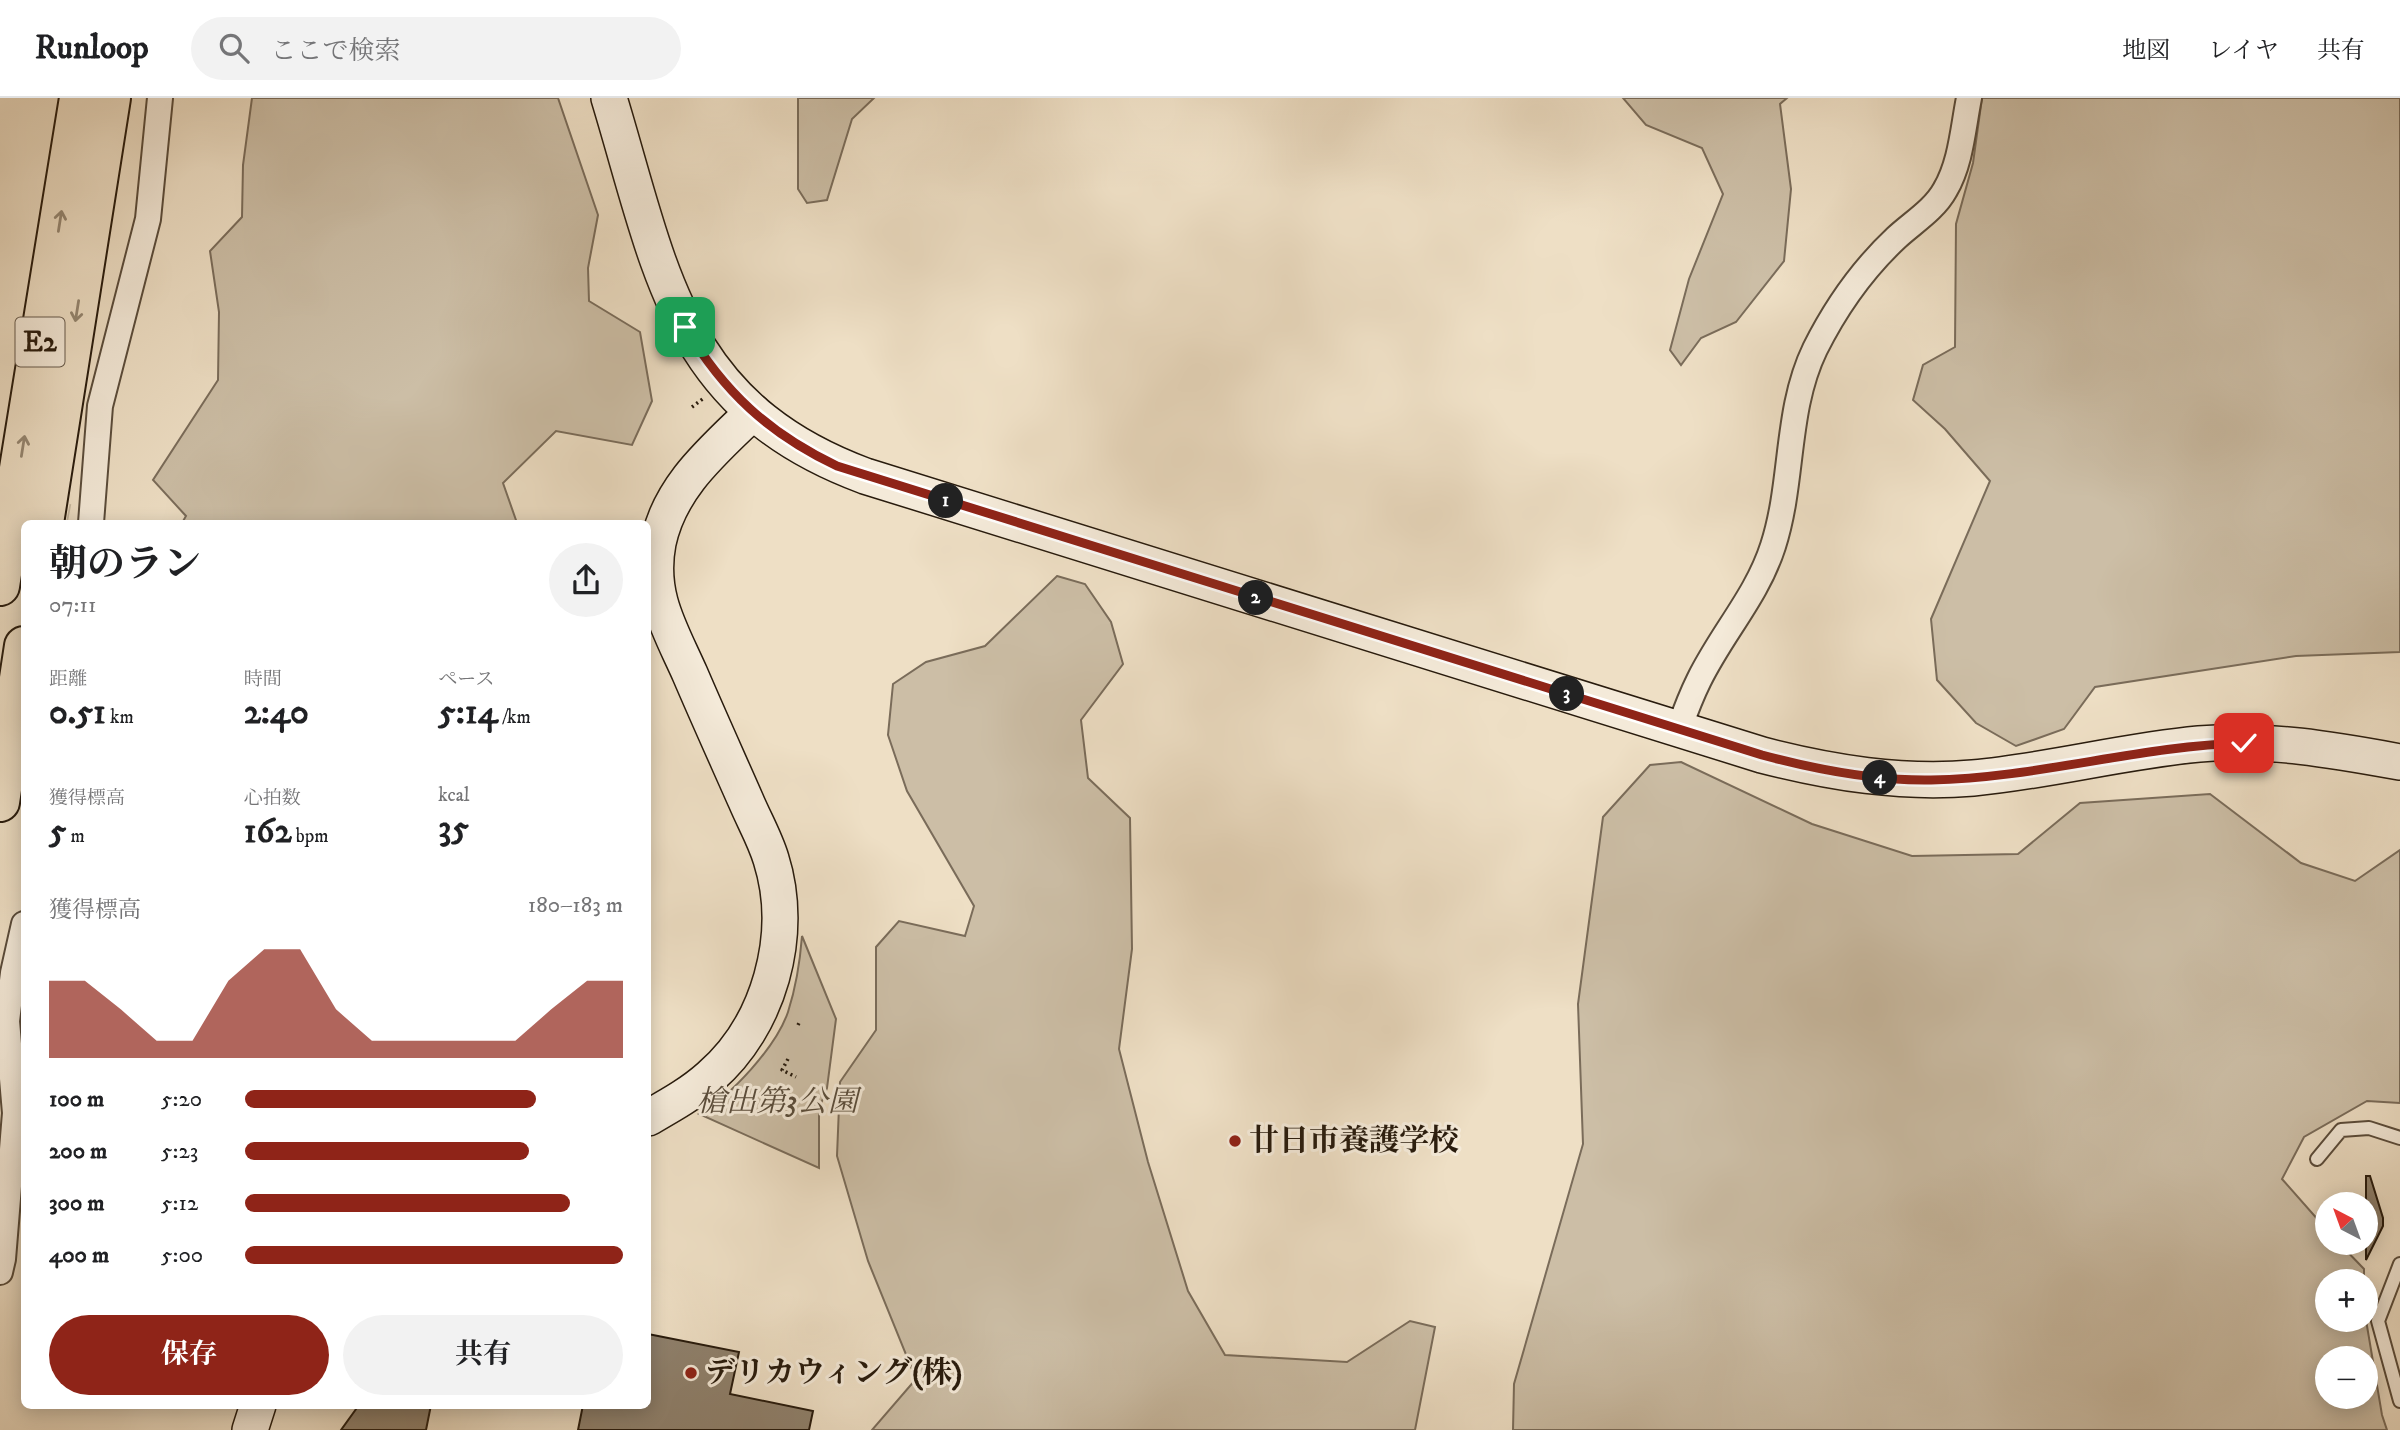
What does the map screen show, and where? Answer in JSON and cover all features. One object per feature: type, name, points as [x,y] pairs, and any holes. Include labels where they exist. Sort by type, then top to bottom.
[{"type":"highway","name":"E2","points":[[0,586],[79,98]]},
{"type":"highway","name":"E2","points":[[74,520],[111,98]]},
{"type":"highway","points":[[0,802],[21,666]]},
{"type":"street","points":[[74,520],[100,406],[148,219],[160,98]]},
{"type":"street","points":[[609,98],[672,300],[700,352],[718,377],[753,412],[784,437],[810,453],[865,476],[1679,729],[1803,766],[1845,774],[1888,779],[1972,778],[2158,749],[2212,744],[2287,744],[2400,762]]},
{"type":"street","points":[[1679,729],[1699,679],[1754,593],[1765,569],[1785,497],[1794,415],[1802,381],[1815,349],[1852,288],[1895,239],[1923,216],[1945,191],[1958,158],[1969,98]]},
{"type":"street","points":[[651,1116],[678,1101],[710,1077],[736,1050],[756,1018],[771,983],[779,938],[779,902],[772,860],[669,629],[655,589],[658,544],[670,505],[687,479],[753,412]]},
{"type":"street","points":[[0,1272],[4,1259],[6,1160],[15,1113],[7,1021],[21,937]]},
{"type":"street","points":[[250,1430],[257,1409]]},
{"type":"lane","points":[[2317,1159],[2341,1130],[2369,1128],[2400,1138]]},
{"type":"lane","points":[[2400,1264],[2378,1321],[2400,1401]]},
{"type":"path","points":[[788,1059],[782,1070],[796,1077]]},
{"type":"green space","points":[[252,98],[558,98],[598,215],[588,268],[589,301],[640,332],[652,401],[632,445],[556,431],[503,483],[516,520],[184,520],[186,516],[153,480],[218,380],[219,312],[210,251],[242,217],[243,165]]},
{"type":"green space","points":[[798,98],[874,98],[852,119],[827,200],[807,203],[798,189]]},
{"type":"green space","points":[[1623,98],[1787,98],[1780,104],[1791,189],[1784,261],[1736,322],[1701,338],[1681,365],[1670,350],[1689,279],[1723,194],[1702,148],[1646,125]]},
{"type":"green space","points":[[1982,98],[2400,98],[2400,652],[2296,656],[2095,687],[2064,729],[2016,746],[1976,723],[1937,680],[1931,619],[1990,481],[1945,429],[1913,400],[1923,365],[1955,347],[1956,224],[1973,163]]},
{"type":"green space","points":[[1057,576],[1085,584],[1111,622],[1123,664],[1081,720],[1088,778],[1130,818],[1132,949],[1119,1049],[1148,1162],[1188,1291],[1225,1355],[1347,1362],[1410,1321],[1435,1327],[1415,1430],[872,1430],[916,1379],[868,1261],[837,1156],[840,1082],[876,1030],[876,947],[899,921],[965,936],[974,906],[907,791],[888,735],[893,684],[926,662],[985,646]]},
{"type":"green space","points":[[1681,762],[1812,824],[1912,856],[2018,854],[2080,803],[2210,794],[2301,863],[2355,881],[2400,850],[2400,1103],[2367,1101],[2304,1137],[2282,1179],[2315,1216],[2315,1255],[2351,1255],[2364,1269],[2315,1269],[2315,1332],[2368,1332],[2370,1346],[2315,1346],[2315,1409],[2378,1409],[2378,1391],[2387,1430],[1513,1430],[1514,1384],[1583,1144],[1578,1004],[1603,817],[1650,765]]},
{"type":"green space","name":"槍出第3公園","points":[[802,936],[836,1019],[827,1088],[819,1109],[819,1168],[699,1114],[738,1083],[774,1040],[788,1012],[799,965]]},
{"type":"building","points":[[2366,1176],[2370,1176],[2375,1192],[2366,1192]]},
{"type":"building","points":[[2378,1202],[2383,1218],[2383,1226],[2378,1236]]},
{"type":"building","name":"デリカウィング(株)","points":[[651,1335],[739,1352],[730,1394],[813,1411],[809,1430],[578,1430],[582,1409],[651,1409]]},
{"type":"building","points":[[356,1409],[430,1409],[426,1430],[341,1430]]},
{"type":"tunnel","points":[[32,509],[69,516]]},
{"type":"place","name":"廿日市養護学校","points":[[1235,1141]]},
{"type":"place","name":"デリカウィング(株)","points":[[691,1373]]},
{"type":"route","points":[[685,327],[718,377],[738,399],[784,437],[837,466],[1803,766],[1888,779],[1972,778],[2158,749],[2244,743]]}]
